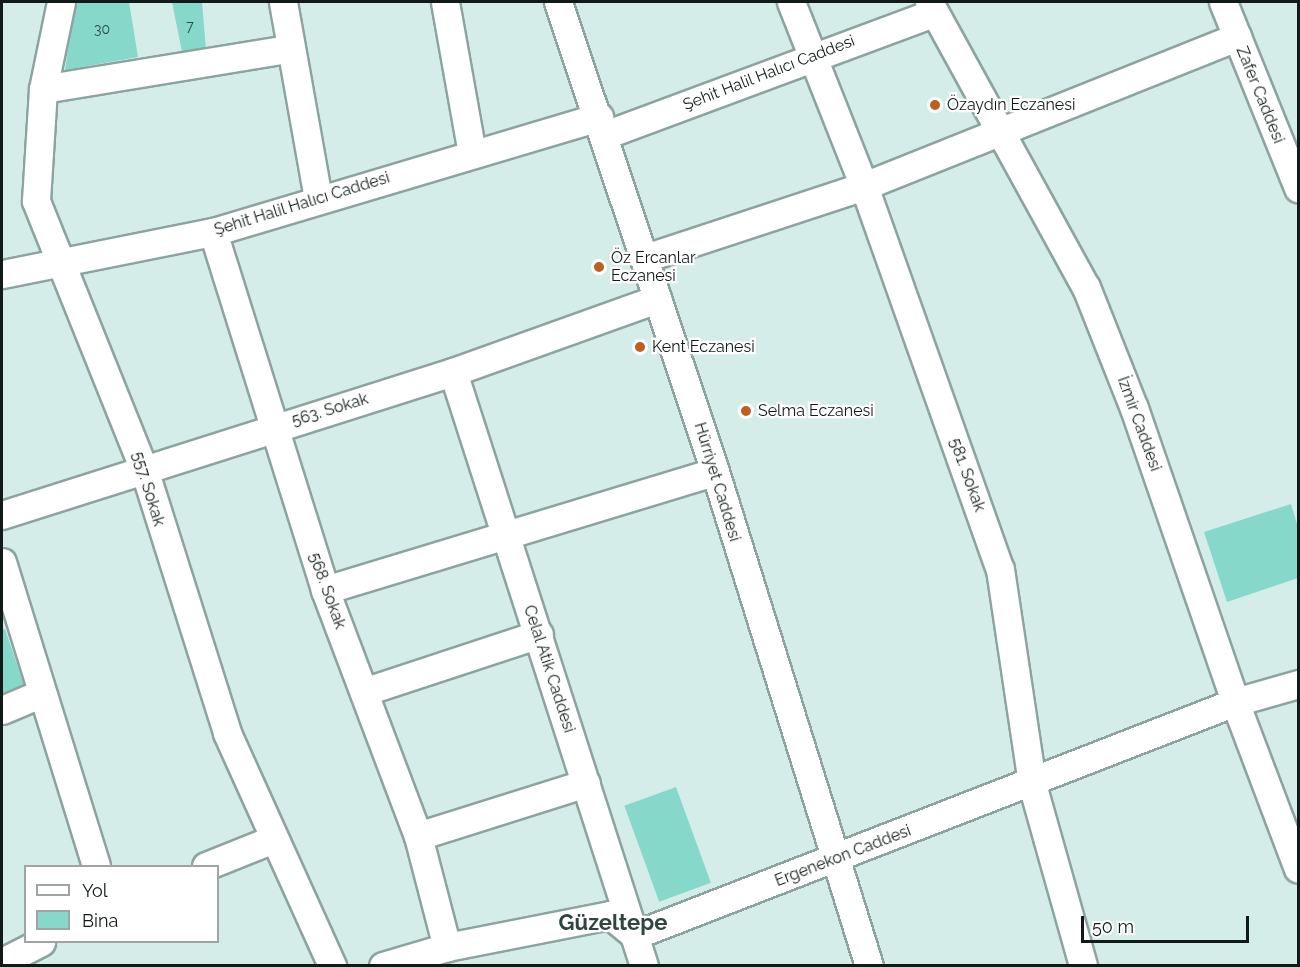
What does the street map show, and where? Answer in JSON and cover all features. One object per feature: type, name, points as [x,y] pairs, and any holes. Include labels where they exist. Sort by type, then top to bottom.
[{"type":"street","name":"557. Sokak","points":[[61,2],[43,88],[36,201],[144,469],[227,733],[271,840],[332,966]]},
{"type":"street","points":[[283,2],[288,49],[318,199]]},
{"type":"street","points":[[445,2],[472,153]]},
{"type":"street","name":"Hürriyet Caddesi","points":[[558,2],[645,258],[833,860],[869,966]]},
{"type":"street","name":"581. Sokak","points":[[791,2],[810,57],[864,186],[1000,568],[1032,784],[1083,966]]},
{"type":"street","name":"Zafer Caddesi","points":[[1223,2],[1299,188]]},
{"type":"street","name":"Şehit Halil Halıcı Caddesi","points":[[2,274],[61,260],[213,232],[472,153],[602,126],[810,57],[931,7]]},
{"type":"street","name":"İzmir Caddesi","points":[[931,7],[1000,132],[1062,237],[1093,305],[1134,408],[1235,702],[1299,869]]},
{"type":"street","points":[[645,258],[864,186],[1237,37]]},
{"type":"street","points":[[43,88],[288,49]]},
{"type":"street","name":"568. Sokak","points":[[213,232],[272,428],[325,590],[366,691],[418,836],[447,947]]},
{"type":"street","name":"563. Sokak","points":[[2,515],[453,372],[657,298]]},
{"type":"street","name":"Celal Atik Caddesi","points":[[453,372],[504,537],[539,634],[644,966]]},
{"type":"street","points":[[325,590],[713,472]]},
{"type":"street","points":[[2,562],[95,865]]},
{"type":"street","points":[[366,691],[539,634]]},
{"type":"street","name":"Ergenekon Caddesi","points":[[634,935],[1032,784],[1235,702],[1299,684]]},
{"type":"street","points":[[2,710],[42,693]]},
{"type":"street","points":[[418,836],[586,783]]},
{"type":"street","points":[[211,865],[271,840]]},
{"type":"street","points":[[383,966],[447,947],[609,915],[634,935]]},
{"type":"street","points":[[2,962],[39,943]]},
{"type":"building","points":[[75,2],[129,2],[138,57],[65,70]]},
{"type":"building","points":[[172,2],[202,2],[206,50],[182,52]]},
{"type":"building","points":[[1291,504],[1298,527],[1298,578],[1227,602],[1204,532]]},
{"type":"building","points":[[5,629],[24,685],[2,693],[2,630]]},
{"type":"building","points":[[676,787],[711,883],[659,902],[624,806]]},
{"type":"place","name":"Özaydın Eczanesi","points":[[935,105]]},
{"type":"place","name":"Öz Ercanlar Eczanesi","points":[[599,267]]},
{"type":"place","name":"Kent Eczanesi","points":[[640,347]]},
{"type":"place","name":"Selma Eczanesi","points":[[746,411]]},
{"type":"district","name":"Güzeltepe","points":[[613,923]]}]
